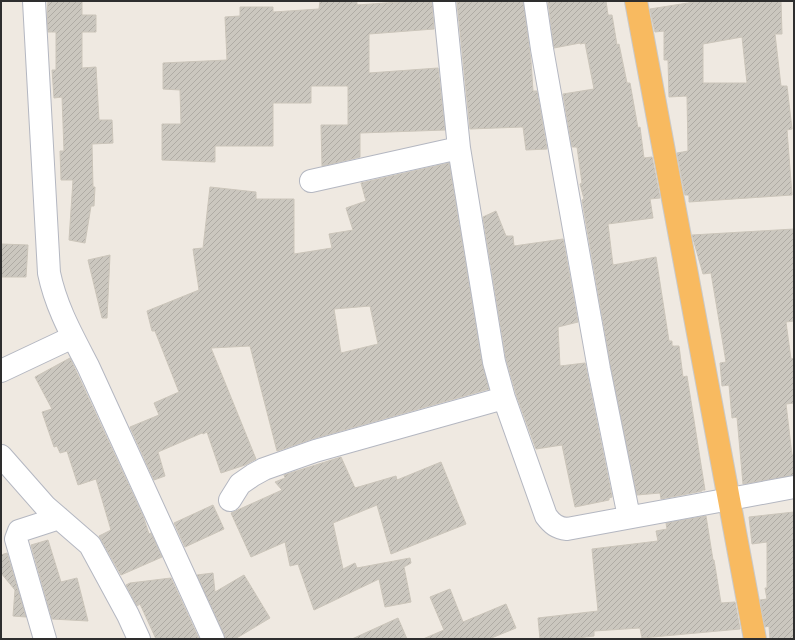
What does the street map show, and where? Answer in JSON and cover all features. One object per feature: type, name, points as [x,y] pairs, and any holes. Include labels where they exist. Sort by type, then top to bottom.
[{"type":"highway","points":[[636,1],[755,639]]},
{"type":"street","points":[[34,1],[49,272],[53,293],[213,639]]},
{"type":"street","points":[[444,1],[459,148],[494,362],[504,398],[546,516],[552,524],[559,528],[567,529],[794,487]]},
{"type":"street","points":[[535,1],[542,49],[599,369],[629,517]]},
{"type":"street","points":[[311,181],[459,148]]},
{"type":"street","points":[[1,371],[73,337]]},
{"type":"street","points":[[230,500],[240,484],[264,469],[315,451],[504,398]]},
{"type":"street","points":[[1,456],[45,506],[90,545],[128,615],[139,639]]},
{"type":"street","points":[[45,639],[16,539],[19,531],[59,518]]},
{"type":"building","points":[[48,1],[82,1],[82,15],[96,15],[96,32],[82,32],[82,68],[96,67],[99,120],[112,120],[113,143],[92,144],[93,187],[95,187],[94,206],[91,206],[85,243],[69,240],[73,180],[61,180],[60,151],[64,151],[62,97],[54,98],[52,70],[56,70],[56,32],[48,32]]},
{"type":"building","points":[[320,1],[357,1],[357,5],[413,1],[432,2],[434,29],[369,34],[369,73],[438,68],[445,130],[360,133],[360,157],[322,166],[321,125],[348,125],[348,86],[311,86],[311,103],[273,103],[273,146],[215,146],[215,162],[162,160],[162,124],[181,124],[180,90],[163,89],[163,63],[227,60],[225,17],[240,16],[240,7],[273,7],[273,12],[319,9]]},
{"type":"building","points":[[523,1],[531,61],[533,91],[537,91],[547,149],[526,150],[523,127],[470,129],[457,2]]},
{"type":"building","points":[[548,1],[606,1],[608,15],[612,15],[617,45],[619,44],[627,83],[630,83],[638,128],[640,127],[644,158],[652,157],[660,198],[650,199],[653,218],[608,224],[613,265],[656,257],[669,341],[672,341],[672,346],[679,346],[683,377],[687,376],[705,490],[702,491],[661,499],[660,493],[637,495],[611,367],[582,200],[584,199],[580,184],[582,183],[577,147],[572,147],[563,94],[594,89],[585,43],[554,48]]},
{"type":"building","points":[[700,1],[781,1],[782,34],[775,34],[781,86],[787,86],[792,129],[787,130],[792,195],[689,202],[689,195],[685,195],[677,153],[688,151],[687,96],[669,97],[668,60],[664,60],[664,31],[655,32],[650,9]],"holes":[[[742,37],[747,83],[703,83],[703,44]]]},
{"type":"building","points":[[449,163],[482,364],[489,389],[312,439],[277,451],[250,346],[211,348],[256,459],[245,465],[221,473],[207,432],[202,433],[158,452],[165,476],[154,480],[130,427],[159,415],[154,403],[179,392],[155,331],[152,331],[147,311],[199,290],[193,249],[203,248],[210,187],[256,192],[256,199],[294,199],[294,254],[332,248],[329,234],[353,230],[346,208],[366,201],[361,183]],"holes":[[[370,306],[378,344],[341,353],[334,309]]]},
{"type":"building","points":[[496,211],[506,236],[513,236],[514,246],[563,239],[578,322],[558,327],[560,366],[585,363],[612,497],[609,498],[609,500],[575,507],[562,445],[536,449],[517,397],[506,359],[483,217]]},
{"type":"building","points":[[794,229],[794,321],[786,322],[791,359],[794,358],[794,403],[786,404],[792,455],[794,455],[794,475],[743,484],[737,417],[732,418],[729,385],[722,386],[720,363],[726,362],[711,273],[703,274],[692,235]]},
{"type":"building","points":[[1,244],[28,245],[26,277],[1,277]]},
{"type":"building","points":[[110,255],[107,318],[102,318],[88,260]]},
{"type":"building","points":[[70,358],[143,516],[149,534],[151,533],[162,557],[121,575],[99,536],[111,530],[96,479],[78,485],[67,451],[60,453],[57,446],[54,447],[42,412],[52,409],[35,377]]},
{"type":"building","points":[[341,457],[355,488],[396,476],[397,480],[441,462],[466,524],[391,554],[377,505],[333,523],[343,569],[355,563],[357,568],[410,558],[411,563],[404,567],[411,602],[385,607],[379,579],[314,610],[298,564],[290,566],[285,542],[251,557],[231,513],[282,490],[275,482],[285,478],[284,475]]},
{"type":"building","points":[[213,505],[224,529],[185,547],[174,523]]},
{"type":"building","points":[[794,512],[794,639],[770,639],[769,626],[765,627],[760,600],[767,599],[765,588],[767,588],[767,542],[752,544],[749,517]]},
{"type":"building","points":[[706,516],[721,603],[735,602],[740,629],[642,638],[640,628],[594,631],[594,636],[570,639],[540,639],[538,618],[598,611],[592,549],[658,541],[656,531],[667,529],[666,523]]},
{"type":"building","points":[[48,540],[61,582],[77,578],[88,621],[52,619],[31,545]]},
{"type":"building","points":[[7,553],[26,617],[13,616],[15,590],[1,573],[1,555]]},
{"type":"building","points":[[213,573],[215,592],[244,575],[270,618],[235,639],[225,639],[197,575]]},
{"type":"building","points":[[171,578],[199,639],[156,639],[140,604],[137,606],[126,585],[130,583]]},
{"type":"building","points":[[450,589],[463,622],[506,604],[516,628],[489,639],[423,639],[444,630],[430,597]]},
{"type":"building","points":[[398,618],[407,639],[352,639]]}]
